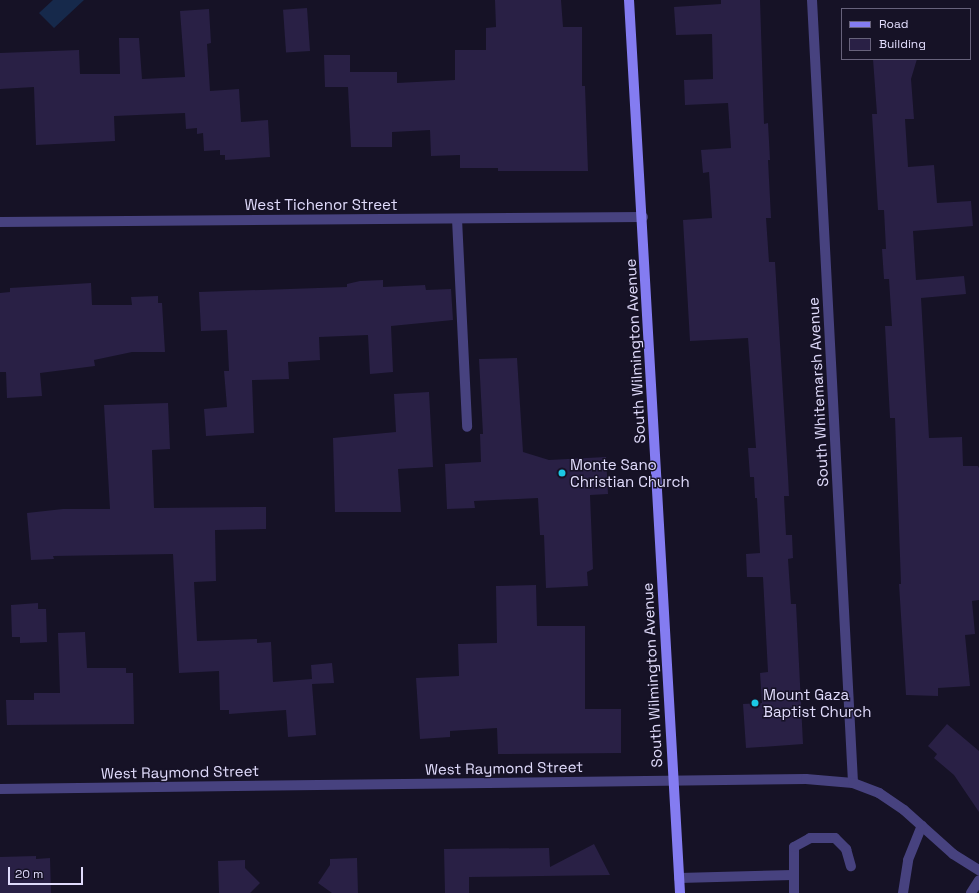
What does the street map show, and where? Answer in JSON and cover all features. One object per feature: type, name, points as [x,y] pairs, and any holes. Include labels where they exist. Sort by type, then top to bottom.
[{"type":"main road","name":"South Wilmington Avenue","points":[[629,0],[643,217],[680,893]]},
{"type":"street","name":"South Whitemarsh Avenue","points":[[812,0],[854,783]]},
{"type":"street","name":"West Tichenor Street","points":[[0,222],[643,217]]},
{"type":"street","points":[[457,219],[467,427]]},
{"type":"street","name":"West Raymond Street","points":[[0,789],[673,782],[806,779],[854,783],[879,792],[922,826],[953,854],[979,870]]},
{"type":"street","points":[[903,893],[908,860],[922,826]]},
{"type":"street","points":[[794,893],[794,847],[810,838],[835,838],[846,849],[851,866]]},
{"type":"street","points":[[679,878],[793,875]]},
{"type":"street","points":[[971,893],[979,880]]},
{"type":"water","points":[[53,0],[84,0],[54,28],[39,13]]},
{"type":"building","points":[[495,0],[561,0],[563,27],[582,27],[582,86],[585,86],[588,171],[498,171],[498,168],[460,168],[460,155],[431,156],[430,130],[392,132],[392,147],[351,147],[348,87],[325,87],[324,55],[350,55],[350,72],[397,72],[397,83],[455,80],[455,50],[486,50],[486,28],[496,27]]},
{"type":"building","points":[[721,0],[760,0],[764,124],[768,123],[770,160],[768,160],[771,218],[766,218],[769,262],[775,262],[789,496],[784,496],[786,535],[792,535],[793,558],[788,559],[791,604],[796,604],[803,744],[746,748],[743,704],[762,703],[760,673],[768,672],[763,577],[747,577],[746,554],[760,553],[757,498],[755,498],[754,477],[750,477],[748,448],[756,448],[748,338],[690,341],[683,220],[712,218],[709,172],[703,173],[701,150],[731,148],[728,103],[685,105],[684,80],[713,79],[712,34],[676,35],[674,7],[721,4]]},
{"type":"building","points":[[307,8],[310,51],[286,53],[283,10]]},
{"type":"building","points":[[209,9],[211,43],[207,44],[210,91],[239,89],[241,122],[268,120],[270,157],[225,160],[225,155],[220,155],[220,150],[204,151],[203,133],[197,134],[197,128],[186,129],[185,113],[114,116],[115,141],[36,145],[34,87],[0,89],[0,53],[79,50],[80,74],[120,74],[119,38],[139,38],[142,79],[185,77],[180,11]]},
{"type":"building","points":[[873,60],[917,60],[911,79],[914,119],[905,119],[908,167],[934,165],[937,203],[971,201],[973,226],[913,231],[916,280],[964,276],[966,294],[921,298],[929,438],[962,437],[963,466],[978,466],[979,468],[979,600],[972,601],[975,634],[965,635],[970,686],[938,688],[938,696],[906,695],[899,584],[901,584],[895,418],[890,418],[885,326],[892,326],[889,279],[884,279],[882,249],[886,249],[884,210],[878,210],[872,114],[877,114]]},
{"type":"building","points":[[383,280],[383,287],[425,285],[426,290],[451,289],[453,320],[391,326],[393,372],[370,374],[368,335],[319,337],[320,360],[288,362],[289,379],[252,380],[254,433],[206,436],[204,409],[227,407],[224,371],[229,371],[227,330],[201,331],[199,292],[347,287],[347,284],[360,281]]},
{"type":"building","points":[[91,283],[92,305],[132,305],[131,297],[158,296],[158,303],[162,303],[165,352],[132,352],[94,360],[95,366],[40,373],[42,396],[7,398],[6,372],[0,372],[0,293],[10,292],[10,288]]},
{"type":"building","points":[[517,358],[523,452],[549,460],[606,457],[608,494],[590,495],[593,569],[587,572],[588,586],[546,588],[544,535],[540,535],[538,498],[474,501],[475,508],[447,509],[445,464],[481,462],[480,434],[483,434],[479,359]]},
{"type":"building","points":[[429,392],[433,467],[398,469],[401,512],[335,512],[333,438],[396,432],[394,394]]},
{"type":"building","points":[[168,403],[170,449],[152,450],[154,508],[266,507],[266,529],[215,530],[216,581],[194,582],[197,641],[257,639],[257,643],[271,642],[273,682],[312,679],[311,665],[332,663],[334,683],[312,684],[316,735],[288,737],[286,710],[229,714],[229,710],[220,710],[219,671],[179,673],[173,554],[53,556],[54,559],[31,560],[27,513],[63,509],[110,509],[104,405]]},
{"type":"building","points":[[536,585],[537,626],[585,626],[585,709],[621,709],[621,753],[498,754],[497,728],[450,731],[450,737],[420,739],[416,678],[459,676],[458,644],[497,643],[496,586]]},
{"type":"building","points":[[38,603],[38,609],[46,609],[47,642],[20,643],[20,637],[12,637],[11,605]]},
{"type":"building","points":[[85,632],[87,668],[126,668],[126,673],[133,673],[134,724],[7,725],[6,700],[34,700],[34,693],[60,693],[58,633]]},
{"type":"building","points":[[947,724],[979,751],[979,812],[954,775],[934,758],[937,754],[928,746]]},
{"type":"building","points":[[594,844],[610,875],[469,877],[469,893],[445,893],[444,849],[549,848],[550,867]]},
{"type":"building","points":[[36,856],[36,859],[50,858],[51,893],[0,893],[0,857]]},
{"type":"building","points":[[357,858],[358,893],[332,893],[318,883],[330,865],[330,859]]},
{"type":"building","points":[[245,860],[245,868],[260,883],[250,893],[219,893],[218,861]]},
{"type":"place","name":"Monte Sano Christian Church","points":[[562,473]]},
{"type":"place","name":"Mount Gaza Baptist Church","points":[[755,703]]}]
